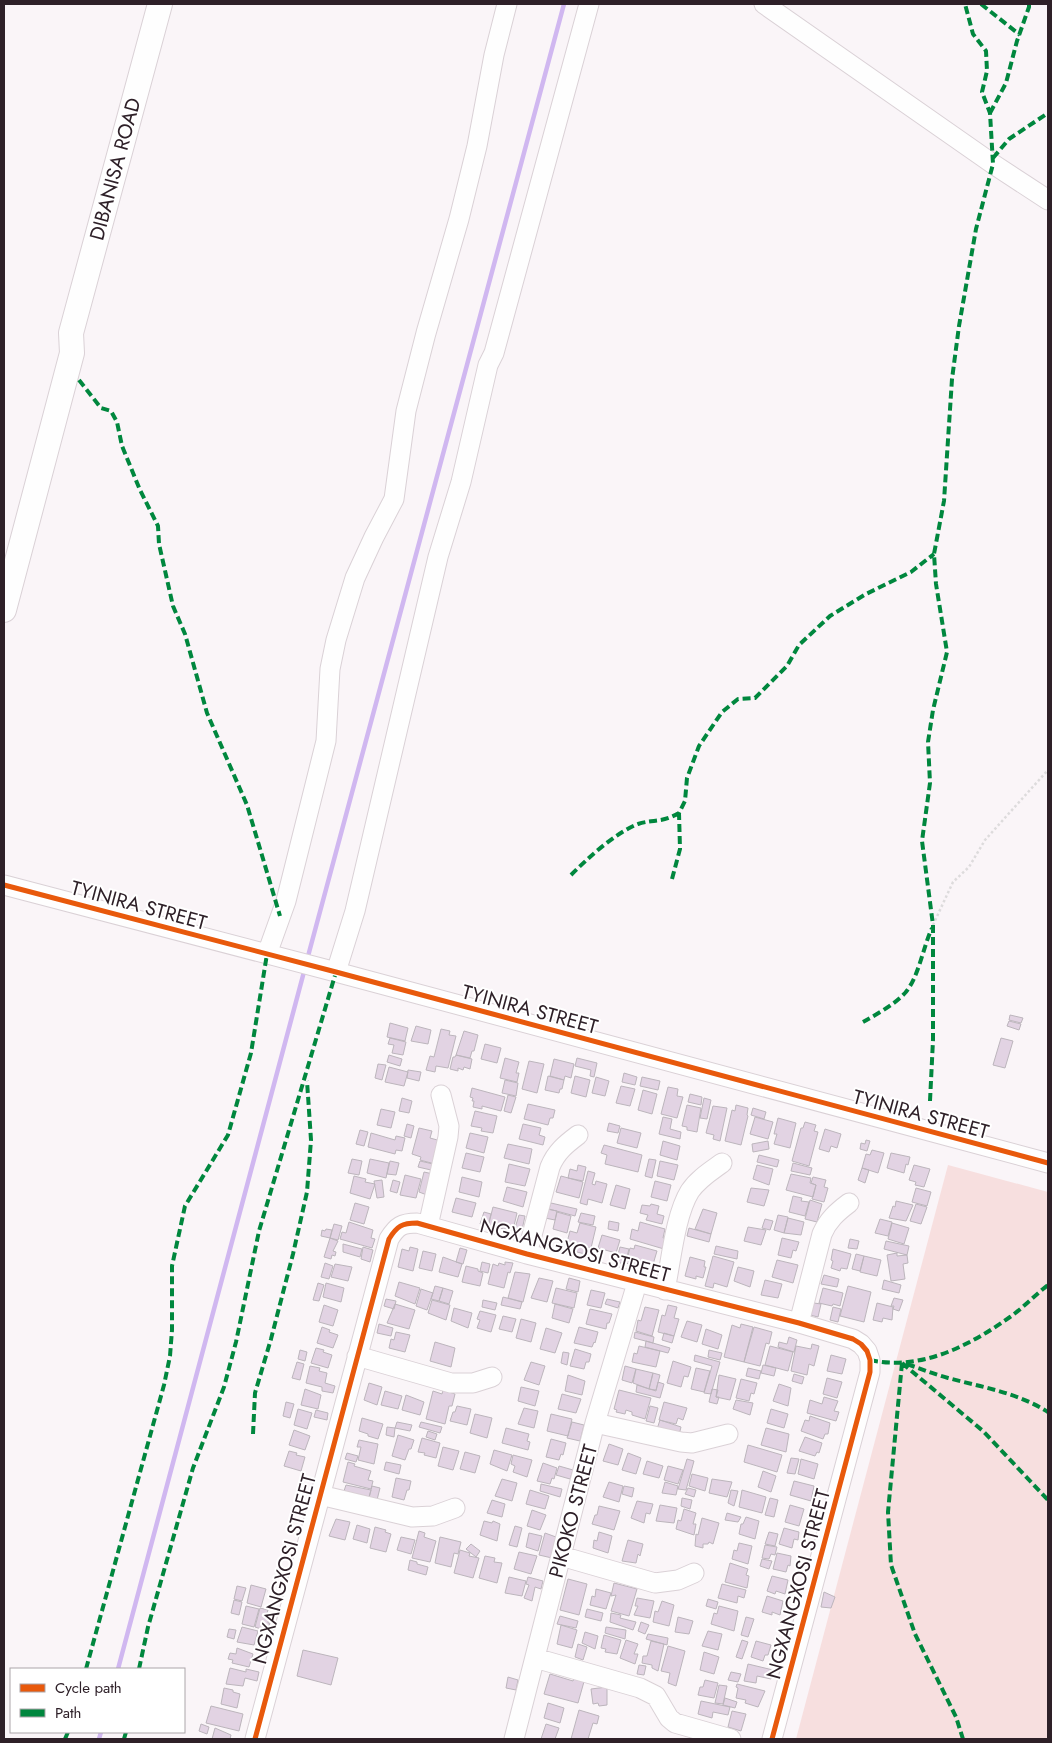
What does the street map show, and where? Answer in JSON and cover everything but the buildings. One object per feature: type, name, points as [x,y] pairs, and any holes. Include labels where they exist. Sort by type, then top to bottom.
[{"type":"main road","name":"DIBANISA ROAD","points":[[4,610],[72,353],[71,333],[160,4]]},
{"type":"main road","name":"DIBANISA ROAD","points":[[4,562],[59,350],[71,333]]},
{"type":"street","points":[[276,957],[286,901],[326,741],[330,669],[336,640],[356,578],[374,537],[394,499],[406,411],[459,219],[477,146],[494,56],[507,4]]},
{"type":"street","points":[[329,970],[355,911],[438,558],[461,482],[488,365],[494,353],[589,4]]},
{"type":"street","points":[[764,4],[1048,200]]},
{"type":"street","name":"TYINIRA STREET","points":[[4,885],[329,970],[1048,1164]]},
{"type":"street","points":[[428,1226],[448,1137],[449,1126],[441,1095]]},
{"type":"street","points":[[527,1254],[550,1167],[555,1156],[564,1145],[578,1135]]},
{"type":"street","points":[[665,1290],[680,1217],[685,1202],[690,1191],[701,1179],[722,1163]]},
{"type":"street","points":[[799,1323],[822,1234],[830,1219],[849,1203]]},
{"type":"street","name":"NGXANGXOSI STREET","points":[[255,1739],[357,1356],[392,1235],[400,1225],[407,1223],[428,1226],[637,1283],[799,1323],[853,1339],[867,1351],[870,1360],[870,1372],[772,1739]]},
{"type":"street","name":"PIKOKO STREET","points":[[514,1739],[596,1424],[637,1283]]},
{"type":"street","points":[[357,1356],[451,1384],[473,1383],[492,1377]]},
{"type":"street","points":[[596,1424],[692,1443],[728,1434]]},
{"type":"street","points":[[320,1495],[412,1517],[433,1516],[455,1508]]},
{"type":"street","points":[[561,1556],[654,1583],[678,1580],[694,1573]]},
{"type":"street","points":[[535,1658],[640,1688],[656,1696],[669,1718],[675,1723],[731,1739]]},
{"type":"path","points":[[933,925],[953,882],[968,867],[985,840],[1048,770]]},
{"type":"shaded area","points":[[948,1165],[1048,1192],[1048,1739],[796,1739]]},
{"type":"waterway","points":[[307,960],[564,4]]},
{"type":"waterway","points":[[118,1668],[305,968]]},
{"type":"waterway","points":[[99,1739],[101,1733]]},
{"type":"marked path","points":[[930,1101],[933,1040],[933,925],[922,841],[930,783],[928,742],[933,710],[947,652],[936,584],[934,554],[944,501],[952,379],[959,326],[976,229],[993,164],[990,113],[982,92],[987,71],[986,51],[973,34],[965,4]]},
{"type":"marked path","points":[[981,4],[1020,35]]},
{"type":"marked path","points":[[990,113],[1006,83],[1029,4]]},
{"type":"marked path","points":[[993,158],[1009,139],[1048,113]]},
{"type":"marked path","points":[[79,380],[101,408],[111,411],[117,422],[122,446],[140,490],[158,526],[159,544],[173,606],[185,634],[207,713],[247,805],[280,916]]},
{"type":"marked path","points":[[672,879],[680,849],[679,813],[685,801],[687,778],[699,746],[722,712],[738,699],[755,698],[787,666],[799,645],[830,616],[866,594],[911,572],[934,554]]},
{"type":"marked path","points":[[571,875],[602,846],[620,833],[638,824],[663,820],[679,813]]},
{"type":"marked path","points":[[863,1022],[891,1005],[905,993],[914,979],[932,928]]},
{"type":"marked path","points":[[86,1668],[164,1385],[170,1356],[172,1330],[172,1266],[185,1206],[228,1135],[251,1053],[267,954]]},
{"type":"marked path","points":[[139,1668],[148,1627],[193,1468],[224,1387],[236,1342],[259,1231],[336,972]]},
{"type":"marked path","points":[[253,1434],[255,1393],[293,1254],[307,1192],[311,1140],[307,1081]]},
{"type":"marked path","points":[[870,1360],[908,1362],[944,1354],[994,1328],[1020,1310],[1048,1285]]},
{"type":"marked path","points":[[902,1363],[888,1512],[891,1565],[915,1634],[956,1717],[963,1739]]},
{"type":"marked path","points":[[902,1363],[983,1431],[1048,1500]]},
{"type":"marked path","points":[[907,1364],[1012,1395],[1048,1412]]},
{"type":"marked path","points":[[65,1739],[68,1733]]},
{"type":"marked path","points":[[124,1739],[126,1733]]},
{"type":"cycle path","points":[[4,885],[1048,1163]]},
{"type":"cycle path","points":[[255,1739],[389,1239],[400,1226],[417,1223],[527,1254],[799,1323],[853,1339],[867,1351],[870,1360],[870,1372],[772,1739]]}]
